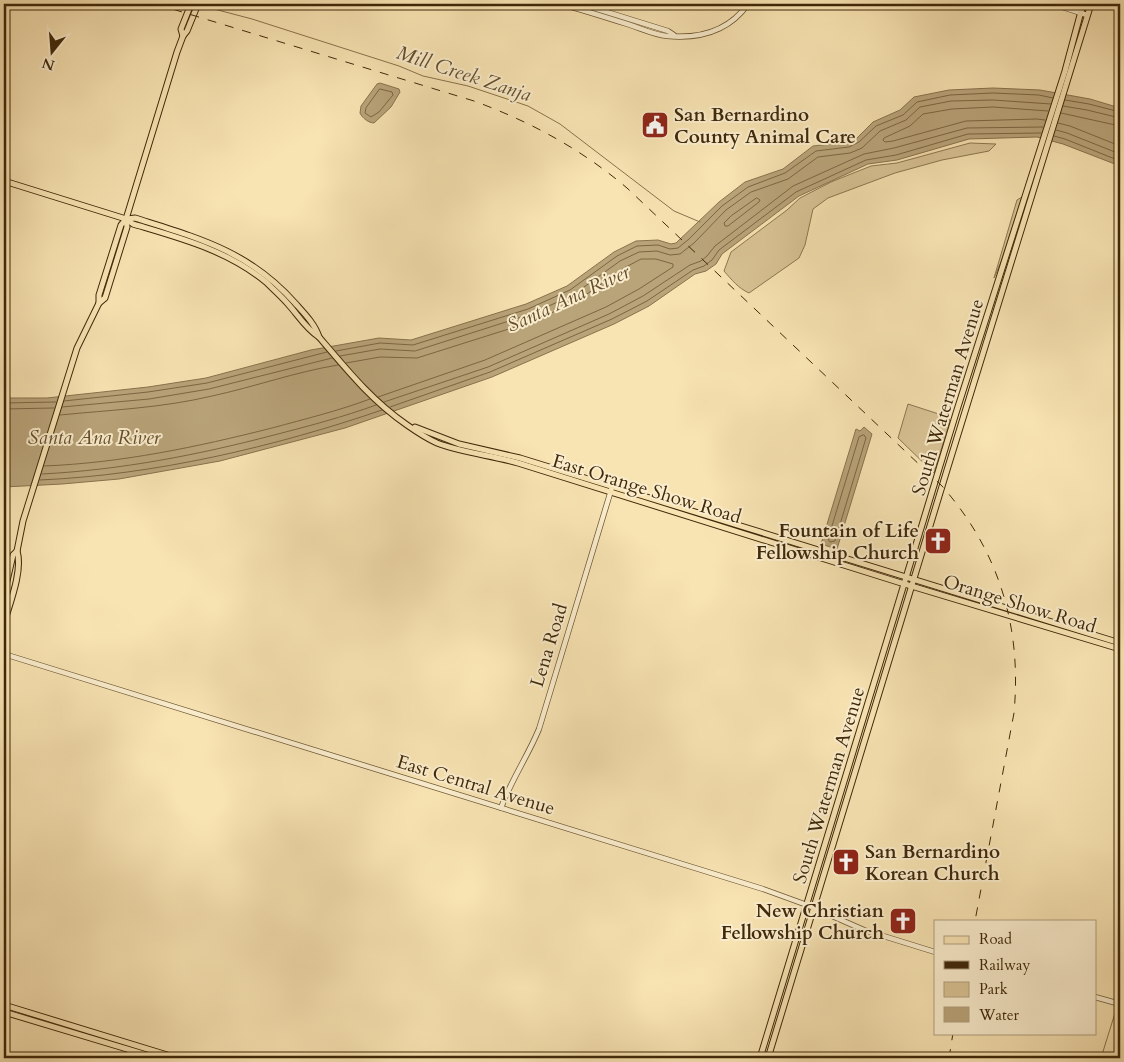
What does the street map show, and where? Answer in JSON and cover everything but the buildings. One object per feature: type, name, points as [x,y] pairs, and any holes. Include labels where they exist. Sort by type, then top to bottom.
[{"type":"main road","points":[[4,622],[15,582],[19,558],[17,551],[23,521],[77,348],[99,303],[98,295],[121,225],[126,219],[183,36],[187,31],[192,7],[198,4]]},
{"type":"main road","name":"South Waterman Avenue","points":[[1062,89],[1083,4]]},
{"type":"main road","name":"South Waterman Avenue","points":[[768,1058],[1033,183],[1091,4]]},
{"type":"main road","points":[[4,181],[126,219]]},
{"type":"main road","name":"South Waterman Avenue","points":[[760,1058],[956,413],[1033,183]]},
{"type":"main road","name":"East Orange Show Road","points":[[126,219],[133,224],[202,245],[222,254],[284,295],[317,330],[319,337],[368,394],[384,409],[426,438],[438,443],[481,451],[501,452],[567,475],[912,583]]},
{"type":"main road","points":[[4,594],[13,555],[17,551]]},
{"type":"main road","name":"Orange Show Road","points":[[912,583],[1120,643]]},
{"type":"main road","name":"Orange Show Road","points":[[912,583],[1120,649]]},
{"type":"main road","points":[[786,997],[784,994],[788,968]]},
{"type":"main road","points":[[4,1005],[177,1058]]},
{"type":"main road","points":[[4,1012],[157,1058]]},
{"type":"street","points":[[561,4],[668,36],[697,36],[715,31],[737,17],[748,4]]},
{"type":"street","points":[[581,4],[668,31],[674,35]]},
{"type":"street","points":[[1054,4],[1087,15]]},
{"type":"street","name":"Lena Road","points":[[501,808],[509,787],[539,729],[611,489]]},
{"type":"street","name":"East Central Avenue","points":[[4,654],[747,883],[807,905],[864,930],[934,952]]},
{"type":"street","points":[[1098,998],[1119,1004]]},
{"type":"green space","points":[[970,143],[996,144],[989,151],[942,160],[895,173],[828,198],[813,209],[805,245],[799,258],[749,293],[738,286],[724,271],[731,252],[800,198],[831,182],[871,166],[897,163]]},
{"type":"green space","points":[[1022,197],[1001,262],[994,278],[1017,200]]},
{"type":"green space","points":[[908,404],[948,417],[950,421],[934,473],[898,438]]},
{"type":"water","points":[[380,83],[399,89],[400,92],[391,107],[372,123],[361,115],[361,106],[377,84]]},
{"type":"water","name":"Santa Ana River","points":[[993,88],[1040,90],[1090,99],[1120,108],[1120,166],[1063,144],[1037,137],[969,139],[897,160],[868,164],[799,196],[722,254],[716,264],[706,271],[695,274],[649,306],[614,324],[492,377],[345,428],[220,461],[119,479],[4,487],[4,398],[47,398],[148,387],[206,378],[311,350],[379,338],[411,340],[526,304],[567,286],[614,252],[636,241],[658,240],[671,244],[676,243],[719,202],[745,182],[783,169],[813,146],[848,142],[857,138],[873,122],[900,110],[914,97],[949,90]]},
{"type":"water","points":[[864,427],[872,434],[837,549],[821,544],[856,429],[860,431]]},
{"type":"waterway","name":"Mill Creek Zanja","points":[[199,5],[252,19],[399,66],[423,76],[468,86],[528,106],[560,124],[674,211],[700,222]]},
{"type":"waterway","points":[[1101,1058],[1120,997]]},
{"type":"railway","points":[[156,4],[474,101],[535,127],[573,149],[627,188],[942,486],[962,511],[992,564],[1010,621],[1014,650],[1016,681],[1014,713],[975,920]]},
{"type":"railway","points":[[949,1058],[953,1034]]},
{"type":"place","name":"San Bernardino County Animal Care","points":[[655,125]]},
{"type":"place","name":"Fountain of Life Fellowship Church","points":[[938,541]]},
{"type":"place","name":"San Bernardino Korean Church","points":[[846,862]]},
{"type":"place","name":"New Christian Fellowship Church","points":[[903,921]]}]
